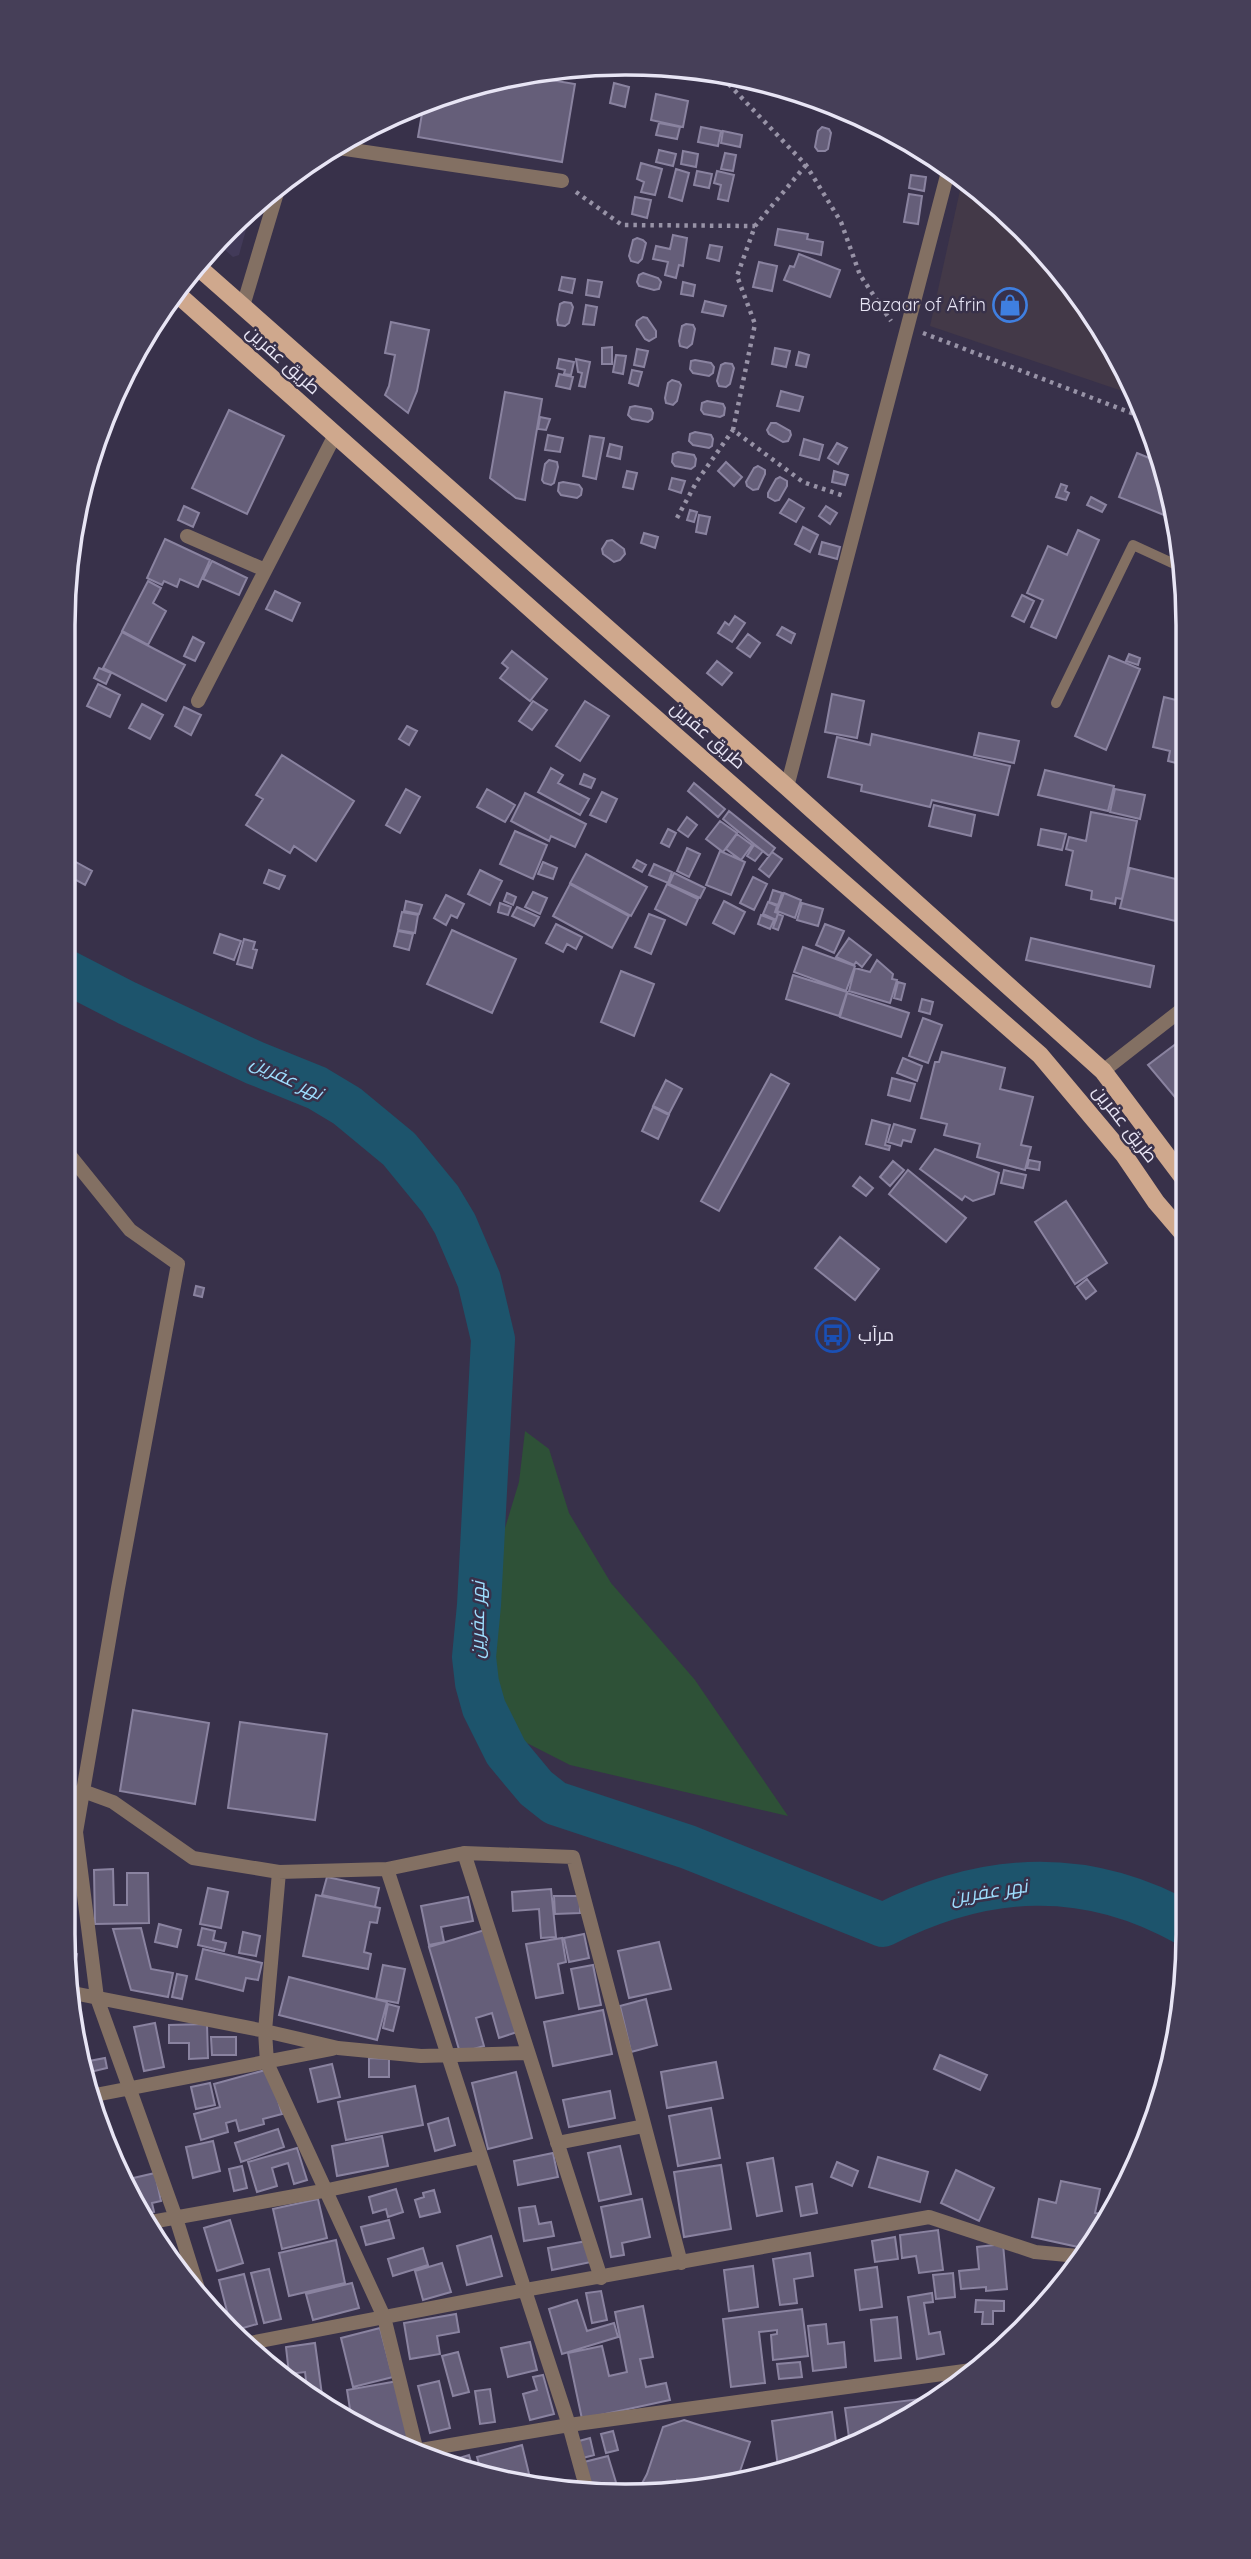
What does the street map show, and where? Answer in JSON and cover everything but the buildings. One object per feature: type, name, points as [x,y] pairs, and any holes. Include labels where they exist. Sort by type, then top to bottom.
[{"type":"main road","name":"طريق عفرين","points":[[204,272],[787,787],[1103,1071],[1176,1168]]},
{"type":"main road","name":"طريق عفرين","points":[[183,299],[1040,1055],[1124,1155],[1156,1202],[1176,1225]]},
{"type":"street","points":[[349,150],[562,181]]},
{"type":"street","points":[[787,787],[946,179]]},
{"type":"street","points":[[243,306],[274,203]]},
{"type":"street","points":[[198,701],[335,435]]},
{"type":"street","points":[[187,536],[265,570]]},
{"type":"street","points":[[1103,1071],[1176,1014]]},
{"type":"street","points":[[75,1162],[130,1230],[177,1264],[76,1832],[97,1998],[193,2273]]},
{"type":"street","points":[[75,1793],[83,1791],[113,1802],[193,1858],[279,1872],[387,1869],[464,1853],[573,1857],[681,2263]]},
{"type":"street","points":[[464,1853],[601,2278]]},
{"type":"street","points":[[387,1869],[569,2425],[585,2482]]},
{"type":"street","points":[[279,1872],[265,2031],[267,2063],[328,2190],[384,2317],[411,2440]]},
{"type":"street","points":[[79,1994],[338,2048],[421,2056],[528,2053]]},
{"type":"street","points":[[99,2094],[338,2048]]},
{"type":"street","points":[[557,2143],[644,2126]]},
{"type":"street","points":[[157,2221],[328,2190],[481,2157]]},
{"type":"street","points":[[257,2342],[929,2217],[1035,2252],[1071,2255]]},
{"type":"street","points":[[434,2449],[569,2425],[956,2373]]},
{"type":"lane","points":[[1056,703],[1133,545],[1172,563]]},
{"type":"path","points":[[730,85],[806,165],[841,222],[860,275],[906,333],[1134,414]]},
{"type":"path","points":[[677,518],[697,481],[733,430],[755,324],[737,276],[755,226],[806,165]]},
{"type":"path","points":[[562,181],[622,225],[755,226]]},
{"type":"path","points":[[733,430],[803,482],[861,503]]},
{"type":"shaded area","name":"Bazaar of Afrin","points":[[960,189],[1015,236],[1062,291],[1102,350],[1123,391],[930,326]]},
{"type":"shaded area","points":[[247,226],[239,255],[233,257],[224,249]]},
{"type":"green space","points":[[525,1431],[549,1449],[569,1513],[611,1583],[695,1680],[788,1816],[570,1765],[519,1739],[485,1684],[502,1538],[519,1482]]},
{"type":"waterway","name":"نهر عفرين","points":[[75,976],[255,1063],[317,1088],[347,1106],[399,1149],[440,1199],[455,1224],[479,1280],[493,1339],[474,1657],[477,1683],[484,1708],[506,1752],[536,1788],[555,1803],[688,1847],[883,1925],[959,1895],[997,1887],[1036,1884],[1074,1886],[1112,1893],[1150,1906],[1176,1919]]},
{"type":"place","name":"Bazaar of Afrin","points":[[1010,305]]},
{"type":"place","name":"مرآب","points":[[833,1335]]}]
